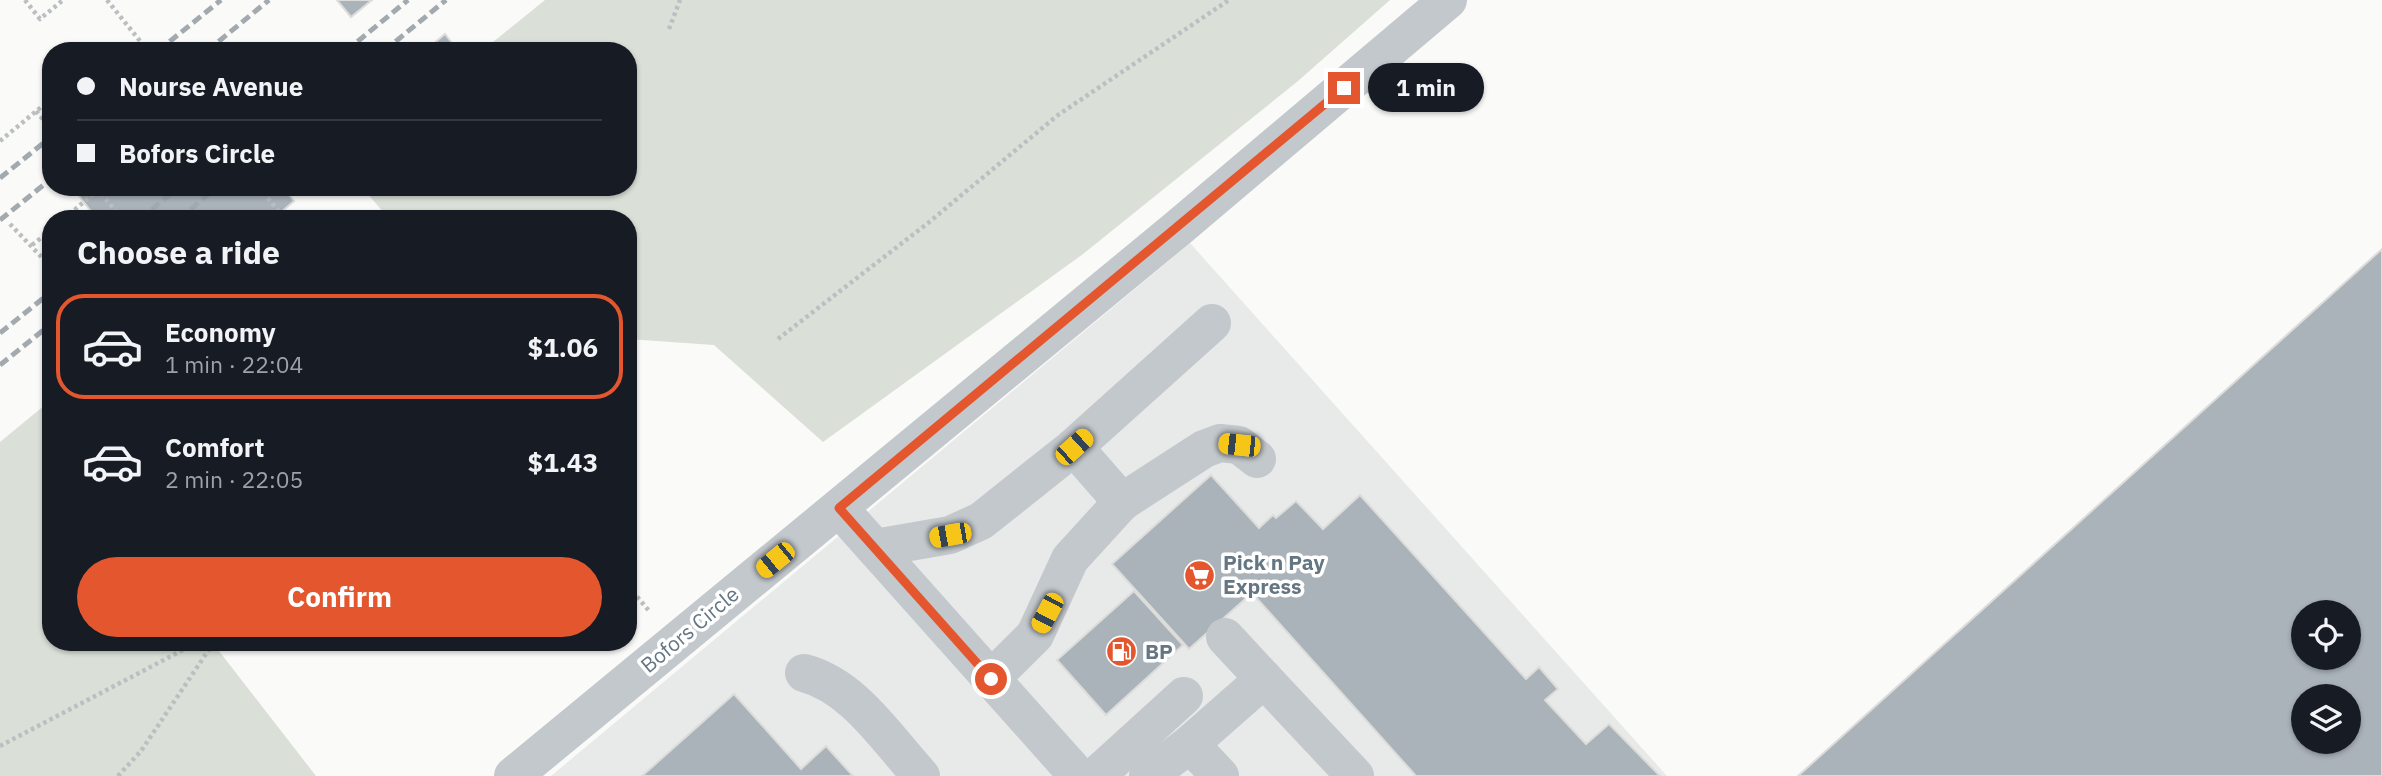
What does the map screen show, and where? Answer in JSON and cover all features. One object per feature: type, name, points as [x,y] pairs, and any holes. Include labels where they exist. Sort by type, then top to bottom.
[{"type":"street","name":"Bofors Circle","points":[[513,776],[1448,0]]},
{"type":"street","points":[[874,548],[950,535],[981,522],[1074,447],[1212,323]]},
{"type":"street","points":[[991,679],[1035,635],[1070,559],[1122,502],[1204,449],[1220,443],[1239,445],[1257,459]]},
{"type":"street","points":[[1074,447],[1122,502]]},
{"type":"street","points":[[839,508],[1078,776]]},
{"type":"street","points":[[1225,637],[1355,776]]},
{"type":"street","points":[[804,673],[823,678],[845,692],[922,776]]},
{"type":"street","points":[[1148,776],[1190,744],[1264,679]]},
{"type":"street","points":[[1112,770],[1184,696]]},
{"type":"street","points":[[1190,744],[1220,776]]},
{"type":"path","points":[[25,0],[40,19],[63,0]]},
{"type":"path","points":[[107,0],[141,42]]},
{"type":"path","points":[[668,29],[680,0]]},
{"type":"path","points":[[778,339],[928,223],[1058,115],[1229,0]]},
{"type":"path","points":[[0,141],[42,106]]},
{"type":"path","points":[[36,111],[42,118]]},
{"type":"path","points":[[74,210],[90,196]]},
{"type":"path","points":[[266,196],[278,210]]},
{"type":"path","points":[[10,224],[42,257]]},
{"type":"path","points":[[32,245],[42,237]]},
{"type":"path","points":[[637,597],[653,616]]},
{"type":"path","points":[[0,746],[181,651]]},
{"type":"path","points":[[118,776],[141,751],[208,651]]},
{"type":"shaded area","points":[[545,0],[1390,0],[1298,81],[1083,254],[823,442],[714,345],[637,340],[637,210],[381,210],[370,196],[637,196],[637,42],[493,42]]},
{"type":"shaded area","points":[[1190,243],[1667,776],[551,776]]},
{"type":"shaded area","points":[[42,407],[42,651],[219,651],[316,776],[0,776],[0,442]]},
{"type":"building","points":[[337,0],[372,0],[351,17]]},
{"type":"building","points":[[445,34],[451,42],[436,42]]},
{"type":"building","points":[[79,196],[290,196],[294,201],[284,210],[90,210]]},
{"type":"building","points":[[2382,249],[2382,776],[1798,776]]},
{"type":"building","points":[[1211,475],[1259,528],[1273,515],[1276,518],[1296,501],[1323,529],[1360,495],[1526,679],[1539,667],[1558,689],[1545,700],[1586,744],[1609,724],[1660,776],[1416,776],[1252,593],[1189,649],[1112,564]]},
{"type":"building","points":[[1134,591],[1183,645],[1106,715],[1057,660]]},
{"type":"building","points":[[734,694],[801,769],[826,746],[853,776],[642,776]]},
{"type":"railway","points":[[169,42],[221,0]]},
{"type":"railway","points":[[218,42],[269,0]]},
{"type":"railway","points":[[357,42],[408,0]]},
{"type":"railway","points":[[395,42],[446,0]]},
{"type":"railway","points":[[0,178],[42,144]]},
{"type":"railway","points":[[0,220],[42,186]]},
{"type":"railway","points":[[151,210],[168,196]]},
{"type":"railway","points":[[190,210],[206,196]]},
{"type":"railway","points":[[0,333],[42,299]]},
{"type":"railway","points":[[0,365],[42,331]]},
{"type":"place","name":"Pick n Pay Express","points":[[1200,575]]},
{"type":"place","name":"BP","points":[[1122,652]]},
{"type":"route","points":[[991,679],[839,508],[1344,88]]}]
